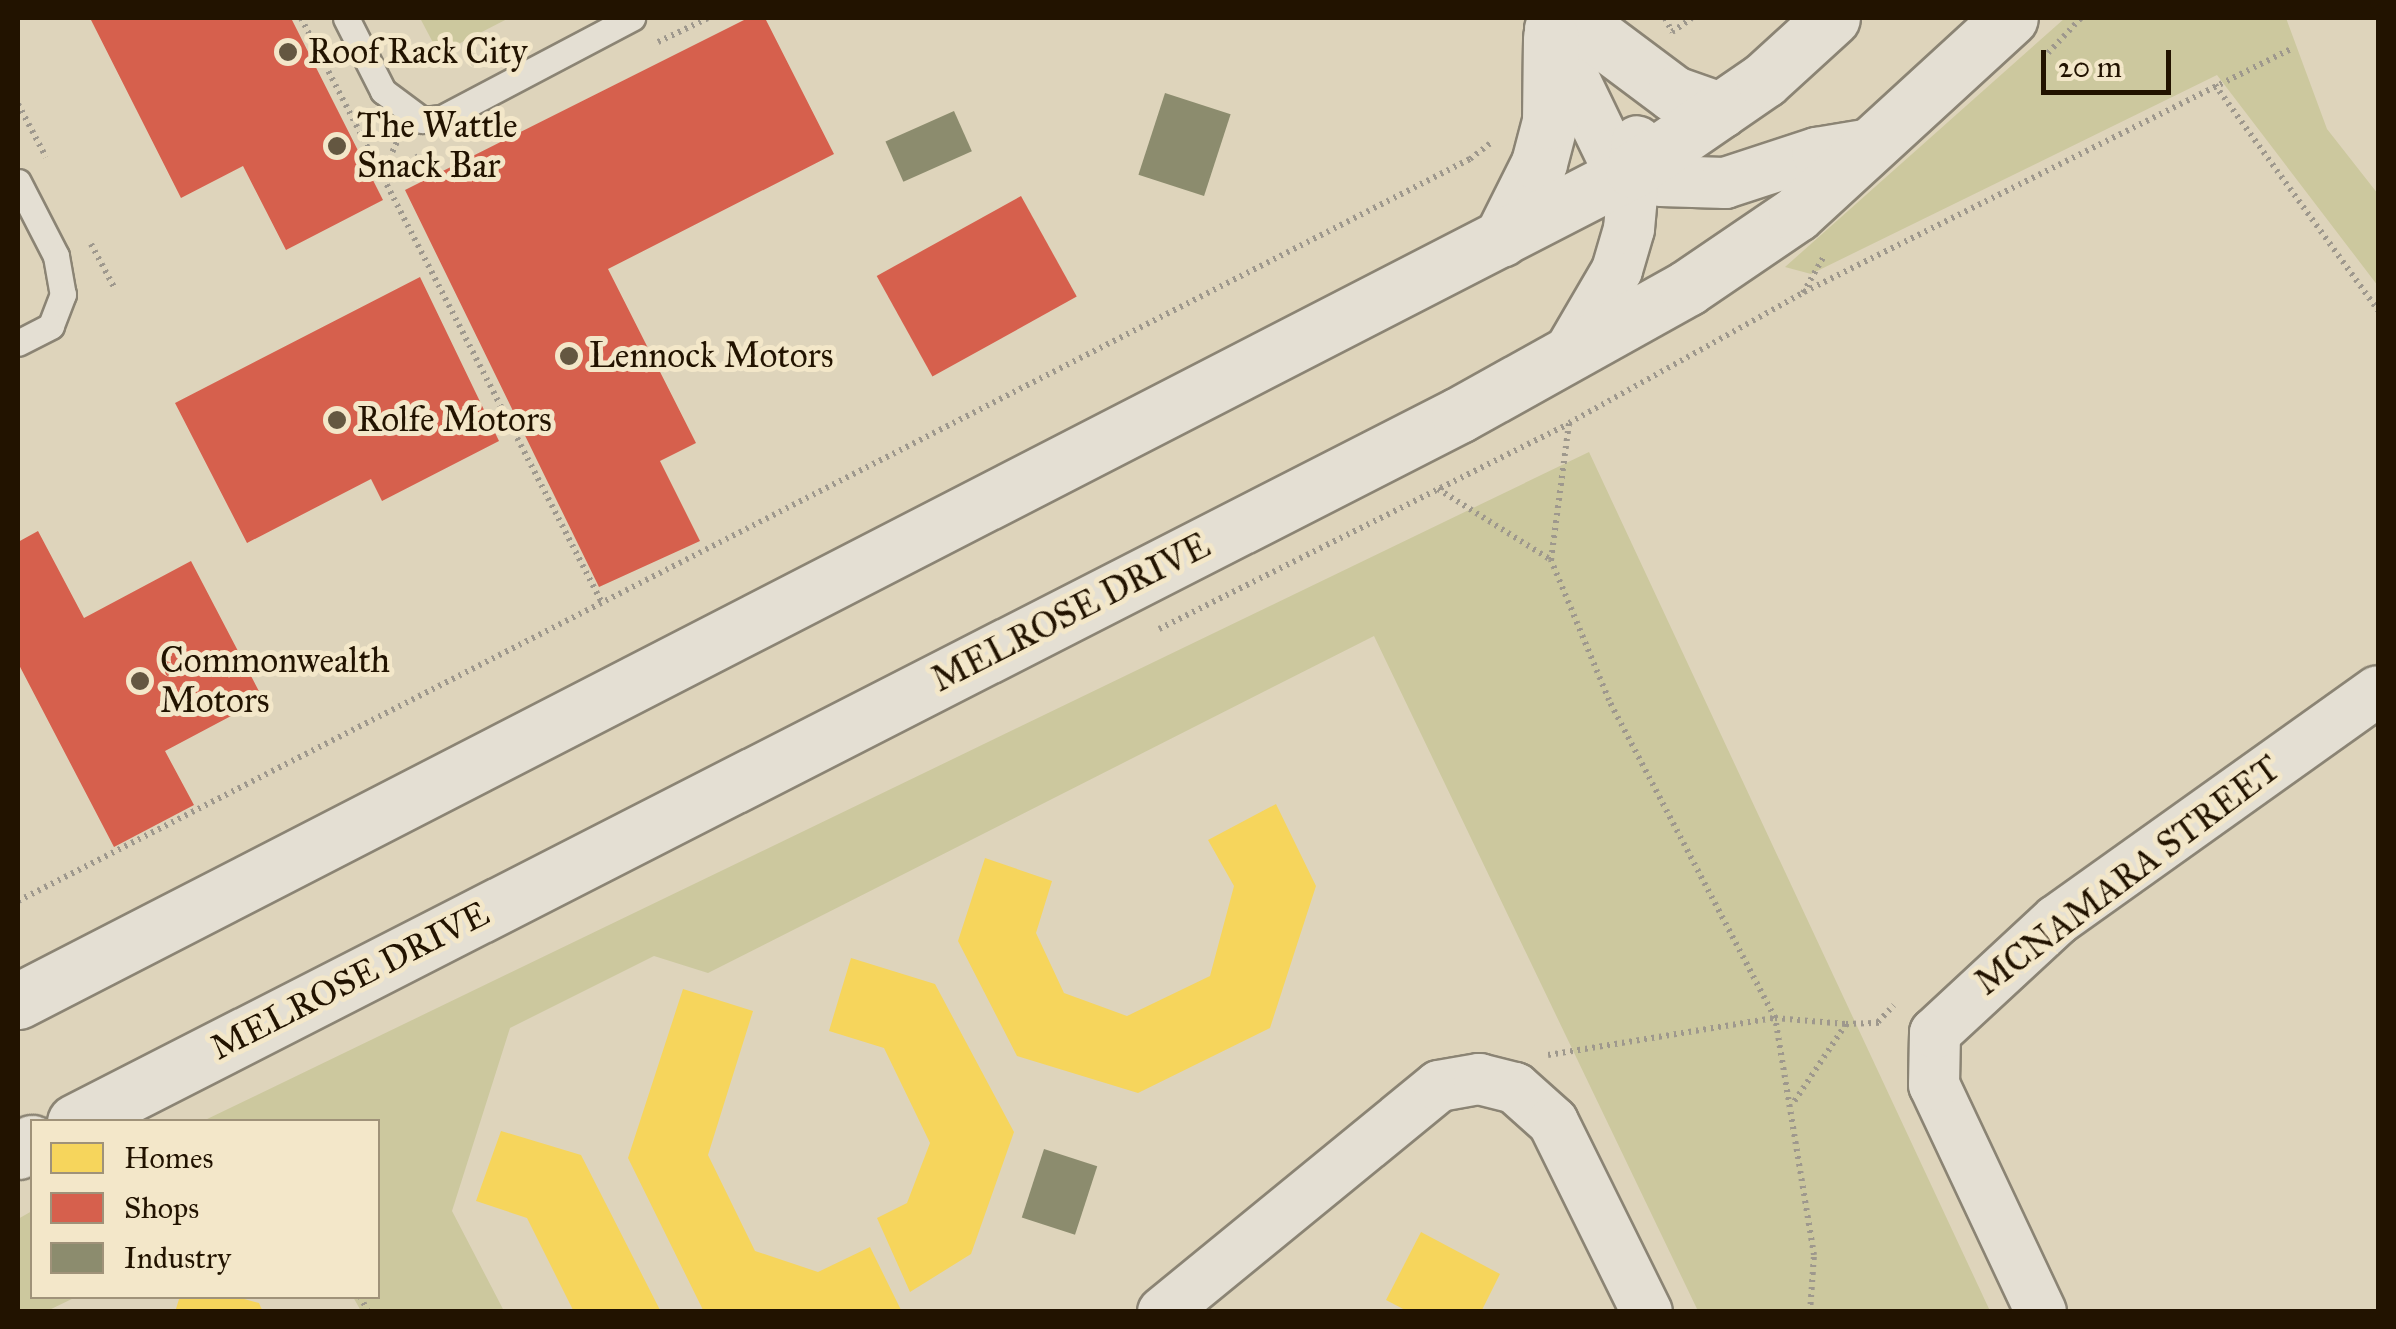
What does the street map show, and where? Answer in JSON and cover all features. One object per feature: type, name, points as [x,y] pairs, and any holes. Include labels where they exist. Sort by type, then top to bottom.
[{"type":"main road","points":[[18,1001],[1633,170],[1720,110],[1832,18]]},
{"type":"main road","name":"MELROSE DRIVE","points":[[80,1119],[1568,354],[1686,288],[1796,214],[1878,143],[2010,18]]},
{"type":"main road","points":[[1501,239],[1539,164],[1562,23],[1624,57],[1674,94],[1720,110]]},
{"type":"street","points":[[1562,23],[1611,155],[1633,170],[1686,185],[1725,183],[1817,153],[1878,143]]},
{"type":"street","points":[[1568,354],[1616,270],[1629,229],[1633,170]]},
{"type":"street","name":"MCNAMARA STREET","points":[[2041,1312],[1934,1085],[1934,1033],[2057,920],[2378,690]]},
{"type":"street","points":[[1164,1312],[1440,1086],[1498,1080],[1534,1102],[1553,1122],[1646,1312]]},
{"type":"lane","points":[[346,18],[383,90],[422,120],[442,118],[632,18]]},
{"type":"lane","points":[[18,182],[56,256],[63,294],[51,326],[18,343]]},
{"type":"path","points":[[302,18],[602,603]]},
{"type":"path","points":[[1664,18],[1672,32]]},
{"type":"path","points":[[1624,57],[1692,18]]},
{"type":"path","points":[[2033,68],[2081,18]]},
{"type":"path","points":[[1810,1312],[1814,1255],[1792,1106],[1774,1018],[1610,700],[1551,560],[1569,423],[1803,293],[2293,48]]},
{"type":"path","points":[[2215,85],[2378,310]]},
{"type":"path","points":[[18,901],[1470,159],[1550,95]]},
{"type":"path","points":[[1803,293],[1839,241]]},
{"type":"path","points":[[1437,489],[1551,560]]},
{"type":"path","points":[[1498,1080],[1530,1058],[1774,1018],[1846,1024],[1792,1106]]},
{"type":"shaded area","points":[[420,18],[509,18],[439,54]]},
{"type":"shaded area","points":[[2065,18],[2286,18],[2327,129],[2378,194],[2378,286],[2217,75],[1811,274],[1785,267]]},
{"type":"shaded area","points":[[1589,452],[1990,1311],[1698,1311],[1374,636],[708,973],[654,956],[510,1028],[452,1211],[504,1311],[361,1311],[354,1299],[380,1299],[380,1119],[207,1119]]},
{"type":"shaded area","points":[[30,1212],[30,1299],[72,1299],[47,1311],[18,1311],[18,1219]]},
{"type":"building: Homes","points":[[1276,804],[1316,886],[1270,1028],[1138,1093],[1017,1056],[958,941],[985,858],[1052,881],[1036,933],[1064,993],[1127,1016],[1210,976],[1234,886],[1208,840]]},
{"type":"building: Homes","points":[[851,958],[935,984],[1014,1132],[971,1254],[910,1292],[877,1218],[907,1203],[930,1143],[884,1048],[829,1031]]},
{"type":"building: Homes","points":[[683,989],[753,1011],[708,1155],[755,1251],[818,1272],[870,1247],[902,1312],[704,1312],[628,1158]]},
{"type":"building: Homes","points":[[501,1131],[581,1155],[661,1312],[574,1312],[527,1218],[476,1201]]},
{"type":"building: Homes","points":[[1421,1232],[1500,1274],[1481,1312],[1409,1312],[1386,1300]]},
{"type":"building: Homes","points":[[179,1299],[244,1299],[259,1303],[263,1312],[175,1312]]},
{"type":"building: Shops","points":[[90,18],[291,18],[383,200],[286,250],[243,166],[181,198]]},
{"type":"building: Shops","name":"Lennock Motors","points":[[748,18],[765,18],[834,154],[608,269],[696,443],[660,461],[700,541],[599,587],[405,190]]},
{"type":"building: Shops","name":"Lennock Motors","points":[[1021,196],[1077,297],[932,377],[877,276]]},
{"type":"building: Shops","name":"Rolfe Motors","points":[[420,277],[499,441],[382,501],[371,479],[247,543],[175,403]]},
{"type":"building: Shops","name":"Commonwealth Motors","points":[[38,531],[84,618],[191,561],[263,699],[165,751],[194,805],[114,847],[18,663],[18,542]]},
{"type":"building: Industry","points":[[1165,93],[1231,114],[1204,196],[1138,175]]},
{"type":"building: Industry","points":[[954,111],[972,151],[903,182],[885,142]]},
{"type":"building: Industry","points":[[1044,1149],[1097,1166],[1075,1235],[1022,1217]]},
{"type":"place","name":"Roof Rack City","points":[[288,52]]},
{"type":"place","name":"The Wattle Snack Bar","points":[[337,146]]},
{"type":"place","name":"Lennock Motors","points":[[569,356]]},
{"type":"place","name":"Rolfe Motors","points":[[337,420]]},
{"type":"place","name":"Commonwealth Motors","points":[[140,681]]}]
